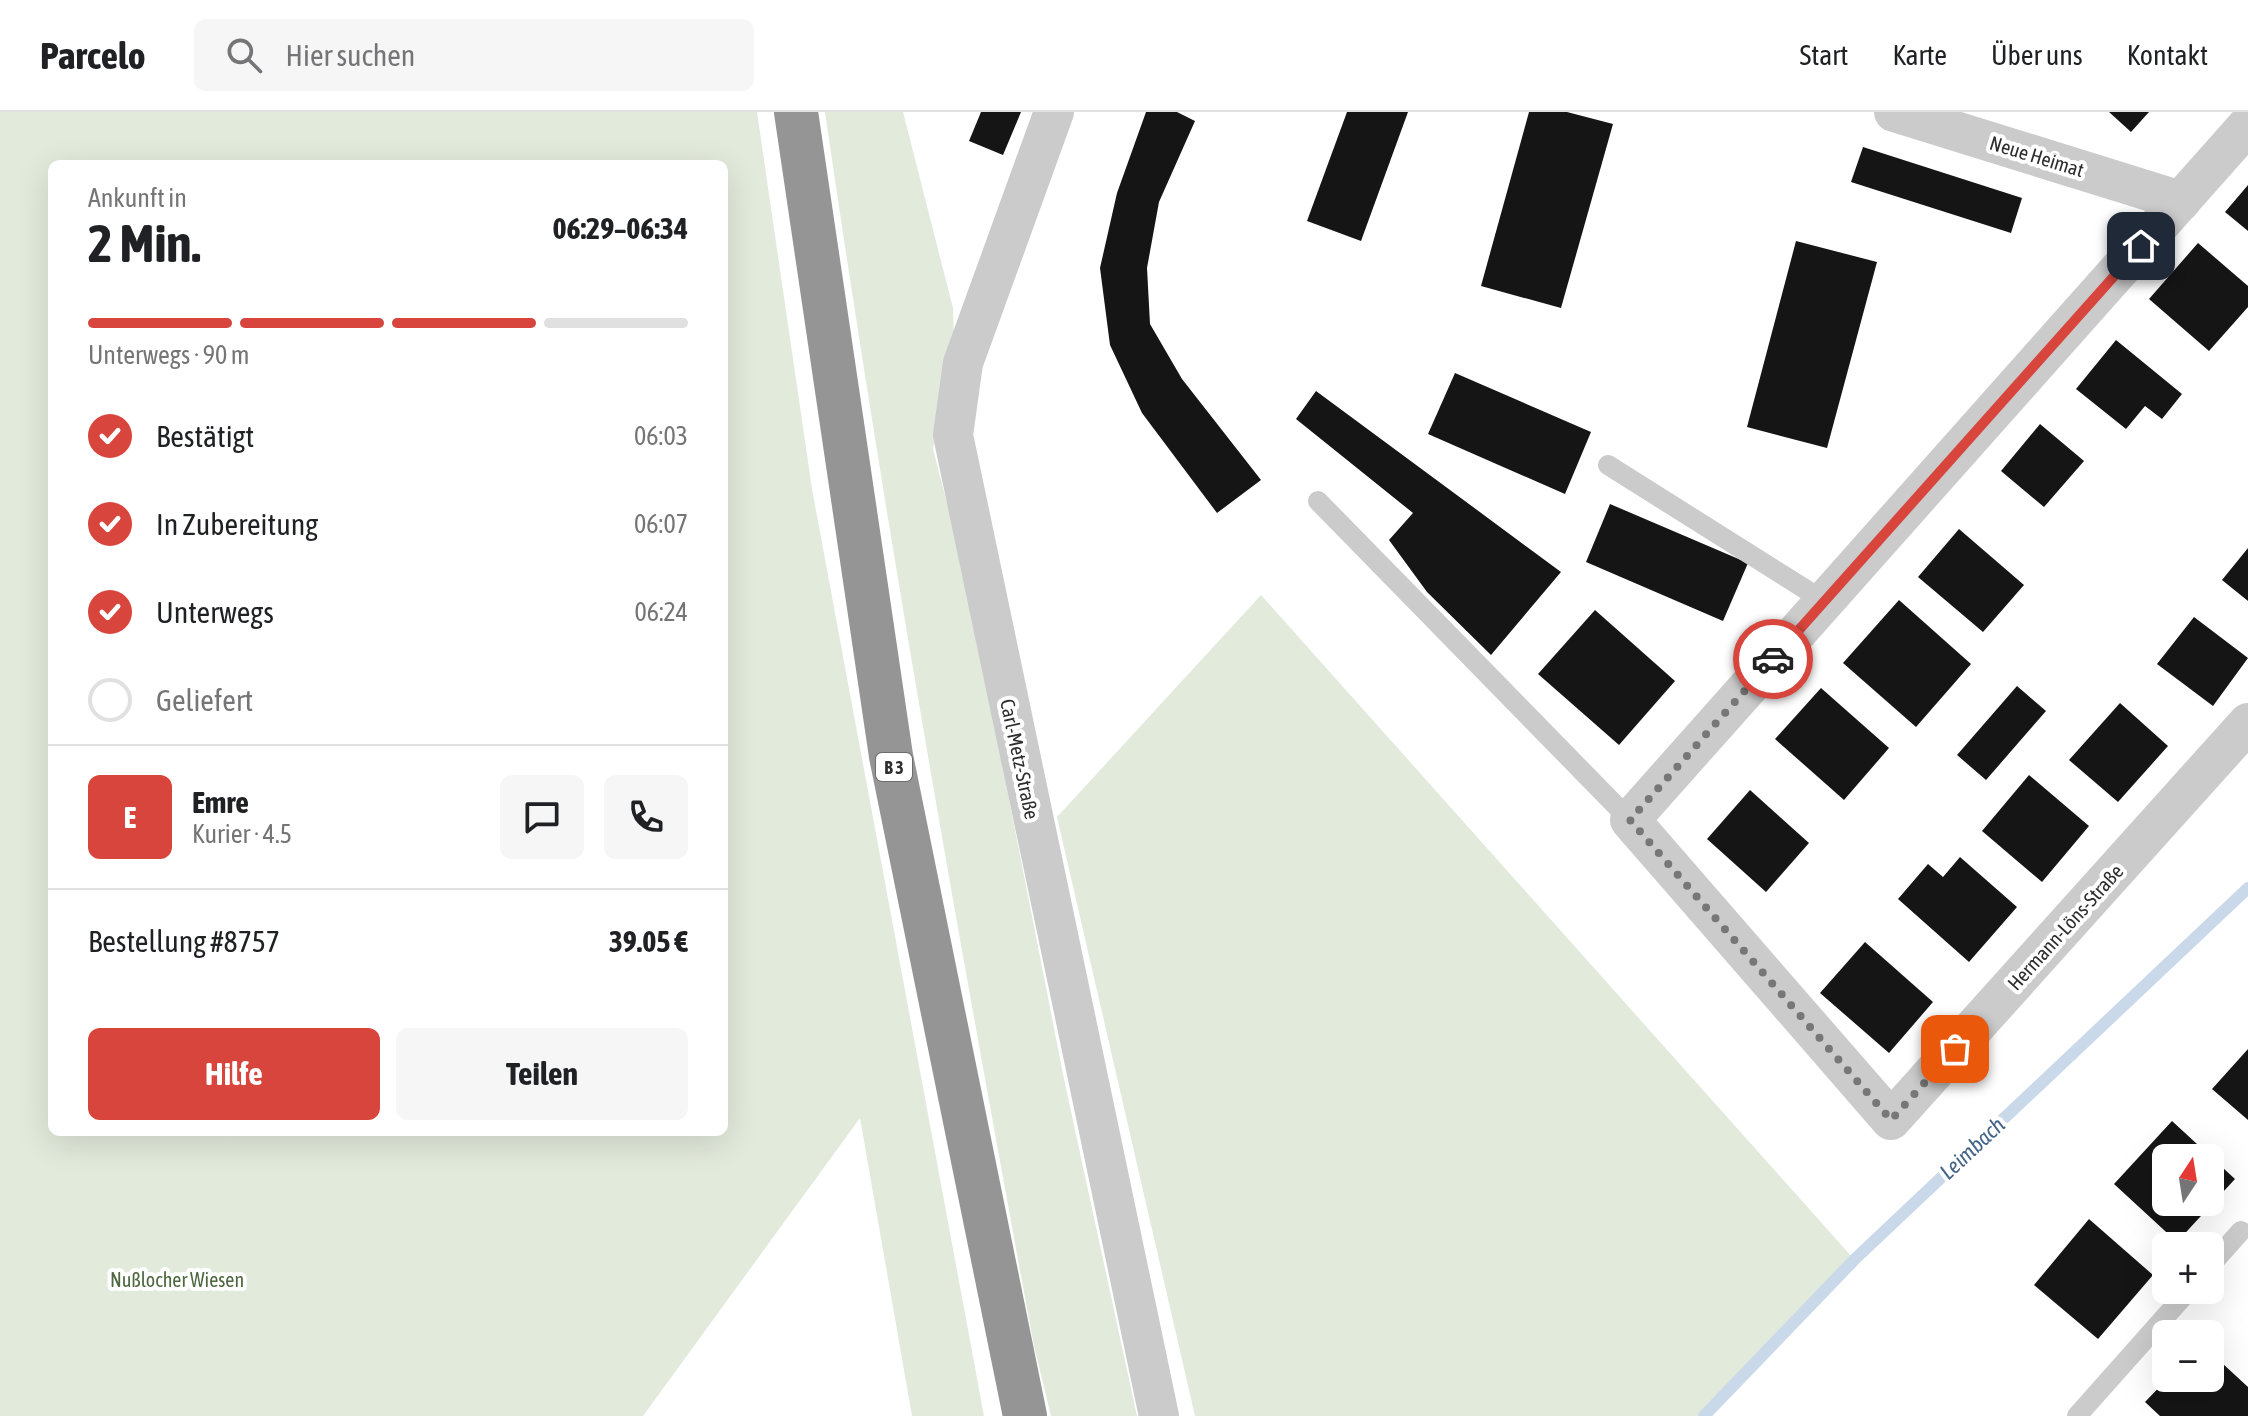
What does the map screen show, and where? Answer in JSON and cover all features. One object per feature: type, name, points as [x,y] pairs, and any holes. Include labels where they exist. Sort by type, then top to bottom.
[{"type":"highway","name":"B 3","points":[[796,112],[891,756],[1025,1416]]},
{"type":"street","name":"Carl-Metz-Straße","points":[[1054,112],[963,363],[953,435],[1159,1416]]},
{"type":"street","name":"Neue Heimat","points":[[1894,112],[2181,201]]},
{"type":"street","points":[[1630,820],[2248,125]]},
{"type":"street","name":"Hermann-Löns-Straße","points":[[1630,820],[1891,1120],[2248,723]]},
{"type":"lane","points":[[1608,465],[1824,601]]},
{"type":"lane","points":[[1318,501],[1630,820]]},
{"type":"lane","points":[[2224,1252],[2246,1230]]},
{"type":"lane","points":[[2077,1416],[2177,1304]]},
{"type":"green space","name":"Nußlocher Wiesen","points":[[0,112],[757,112],[812,489],[984,1416],[912,1416],[860,1118],[643,1416],[0,1416]]},
{"type":"green space","points":[[825,112],[903,112],[953,308],[954,338],[933,449],[963,565],[1064,1079],[1137,1416],[1051,1416],[1034,1346],[924,730],[872,421]]},
{"type":"green space","points":[[1261,595],[1852,1257],[1698,1416],[1195,1416],[1057,817]]},
{"type":"building","points":[[981,112],[1021,112],[1003,155],[969,141]]},
{"type":"building","points":[[1146,112],[1177,112],[1195,121],[1159,202],[1147,268],[1150,324],[1182,379],[1261,480],[1217,513],[1142,413],[1110,345],[1100,268],[1117,193]]},
{"type":"building","points":[[1347,112],[1408,112],[1361,241],[1307,221]]},
{"type":"building","points":[[1529,112],[1567,112],[1613,124],[1561,308],[1481,286]]},
{"type":"building","points":[[2109,112],[2149,112],[2131,132]]},
{"type":"building","points":[[1863,147],[2022,198],[2011,233],[1851,182]]},
{"type":"building","points":[[2248,185],[2248,231],[2225,212]]},
{"type":"building","points":[[1796,241],[1877,262],[1827,448],[1747,427]]},
{"type":"building","points":[[2198,243],[2248,286],[2248,307],[2209,351],[2149,299]]},
{"type":"building","points":[[2116,340],[2182,394],[2162,419],[2145,406],[2126,429],[2076,389]]},
{"type":"building","points":[[1455,373],[1591,432],[1565,494],[1428,434]]},
{"type":"building","points":[[1316,391],[1561,572],[1491,655],[1427,592],[1389,540],[1413,513],[1296,419]]},
{"type":"building","points":[[2040,424],[2084,461],[2044,507],[2001,471]]},
{"type":"building","points":[[1610,504],[1748,563],[1723,621],[1586,562]]},
{"type":"building","points":[[1959,529],[2024,585],[1983,632],[1918,577]]},
{"type":"building","points":[[2248,548],[2248,601],[2222,580]]},
{"type":"building","points":[[1899,600],[1971,664],[1916,727],[1843,663]]},
{"type":"building","points":[[1595,610],[1675,681],[1619,745],[1538,674]]},
{"type":"building","points":[[2194,617],[2248,658],[2213,706],[2157,664]]},
{"type":"building","points":[[2017,686],[2046,711],[1986,780],[1957,755]]},
{"type":"building","points":[[1821,688],[1889,748],[1844,800],[1775,739]]},
{"type":"building","points":[[2120,703],[2168,746],[2118,802],[2069,760]]},
{"type":"building","points":[[2029,775],[2089,826],[2042,882],[1982,831]]},
{"type":"building","points":[[1750,790],[1809,843],[1766,892],[1707,839]]},
{"type":"building","points":[[1960,857],[2017,907],[1969,962],[1898,899],[1928,864],[1943,877]]},
{"type":"building","points":[[1865,942],[1933,1002],[1889,1053],[1820,993]]},
{"type":"building","points":[[2248,1049],[2248,1120],[2212,1089]]},
{"type":"building","points":[[2172,1121],[2197,1144],[2152,1144],[2152,1216],[2201,1216],[2186,1232],[2166,1232],[2114,1184]]},
{"type":"building","points":[[2224,1169],[2235,1179],[2224,1191]]},
{"type":"building","points":[[2089,1219],[2152,1274],[2098,1339],[2034,1285]]},
{"type":"building","points":[[2224,1365],[2248,1387],[2248,1416],[2160,1416],[2145,1402],[2155,1392],[2224,1392]]},
{"type":"waterway","name":"Leimbach","points":[[1704,1416],[1855,1259],[2248,888]]},
{"type":"way so far","points":[[1773,659],[1630,820],[1891,1120],[1955,1049]]},
{"type":"route","points":[[1773,659],[2141,246]]}]
